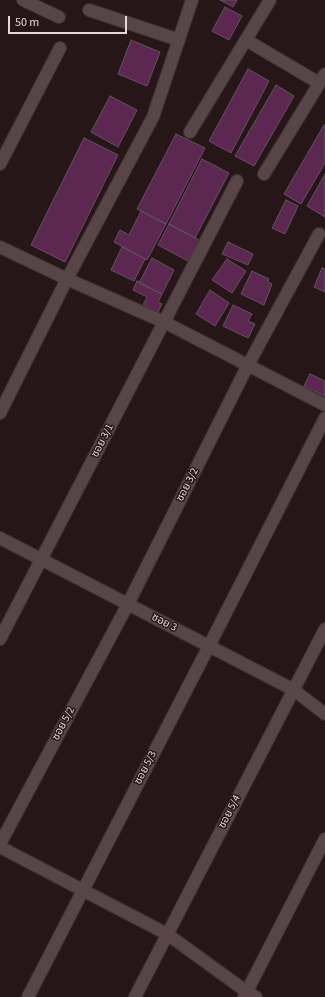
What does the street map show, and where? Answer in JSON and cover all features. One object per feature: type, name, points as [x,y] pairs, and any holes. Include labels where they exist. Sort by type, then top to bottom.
[{"type":"street","points":[[23,0],[59,17]]},
{"type":"street","points":[[0,413],[67,279],[153,116],[192,0]]},
{"type":"street","points":[[190,132],[270,0]]},
{"type":"street","points":[[89,10],[179,40]]},
{"type":"street","points":[[246,40],[322,78],[264,174]]},
{"type":"street","points":[[0,164],[60,48]]},
{"type":"street","name":"ซอย 3/1","points":[[0,639],[237,181]]},
{"type":"street","name":"ซอย 3/2","points":[[128,604],[248,365],[319,234]]},
{"type":"street","points":[[0,247],[67,279],[164,322],[325,404]]},
{"type":"street","name":"ซอย 5/3","points":[[28,997],[325,418]]},
{"type":"street","name":"ซอย 3","points":[[0,538],[294,690],[325,714]]},
{"type":"street","name":"ซอย 5/2","points":[[0,844],[128,604]]},
{"type":"street","name":"ซอย 5/4","points":[[135,997],[325,629]]},
{"type":"street","points":[[0,847],[167,934],[249,995],[325,839]]},
{"type":"building","points":[[220,0],[237,0],[233,7]]},
{"type":"building","points":[[225,7],[242,16],[229,40],[212,31]]},
{"type":"building","points":[[131,40],[160,52],[147,86],[118,74]]},
{"type":"building","points":[[248,69],[269,81],[231,153],[209,141]]},
{"type":"building","points":[[276,85],[294,96],[254,166],[235,156]]},
{"type":"building","points":[[110,96],[137,110],[118,147],[91,132]]},
{"type":"building","points":[[324,125],[325,163],[301,204],[284,194]]},
{"type":"building","points":[[176,134],[205,148],[166,224],[137,209]]},
{"type":"building","points":[[84,138],[118,155],[65,262],[31,245]]},
{"type":"building","points":[[202,159],[229,173],[195,238],[169,224]]},
{"type":"building","points":[[325,174],[325,217],[307,206]]},
{"type":"building","points":[[286,200],[298,206],[285,234],[272,228]]},
{"type":"building","points":[[141,211],[166,224],[147,260],[114,242],[120,230],[129,235]]},
{"type":"building","points":[[169,224],[199,240],[188,261],[158,245]]},
{"type":"building","points":[[228,242],[253,254],[248,265],[222,254]]},
{"type":"building","points":[[122,247],[145,259],[134,281],[111,270]]},
{"type":"building","points":[[152,258],[174,270],[162,294],[139,283]]},
{"type":"building","points":[[227,259],[246,271],[232,293],[212,280]]},
{"type":"building","points":[[322,268],[325,269],[325,292],[314,287]]},
{"type":"building","points":[[252,271],[269,279],[268,282],[272,284],[264,305],[241,294]]},
{"type":"building","points":[[137,281],[162,294],[158,302],[162,304],[158,312],[143,305],[147,297],[133,290]]},
{"type":"building","points":[[210,290],[229,303],[215,326],[196,314]]},
{"type":"building","points":[[233,305],[252,314],[248,321],[255,324],[248,338],[223,326]]},
{"type":"building","points":[[310,374],[325,381],[325,396],[304,386]]}]
